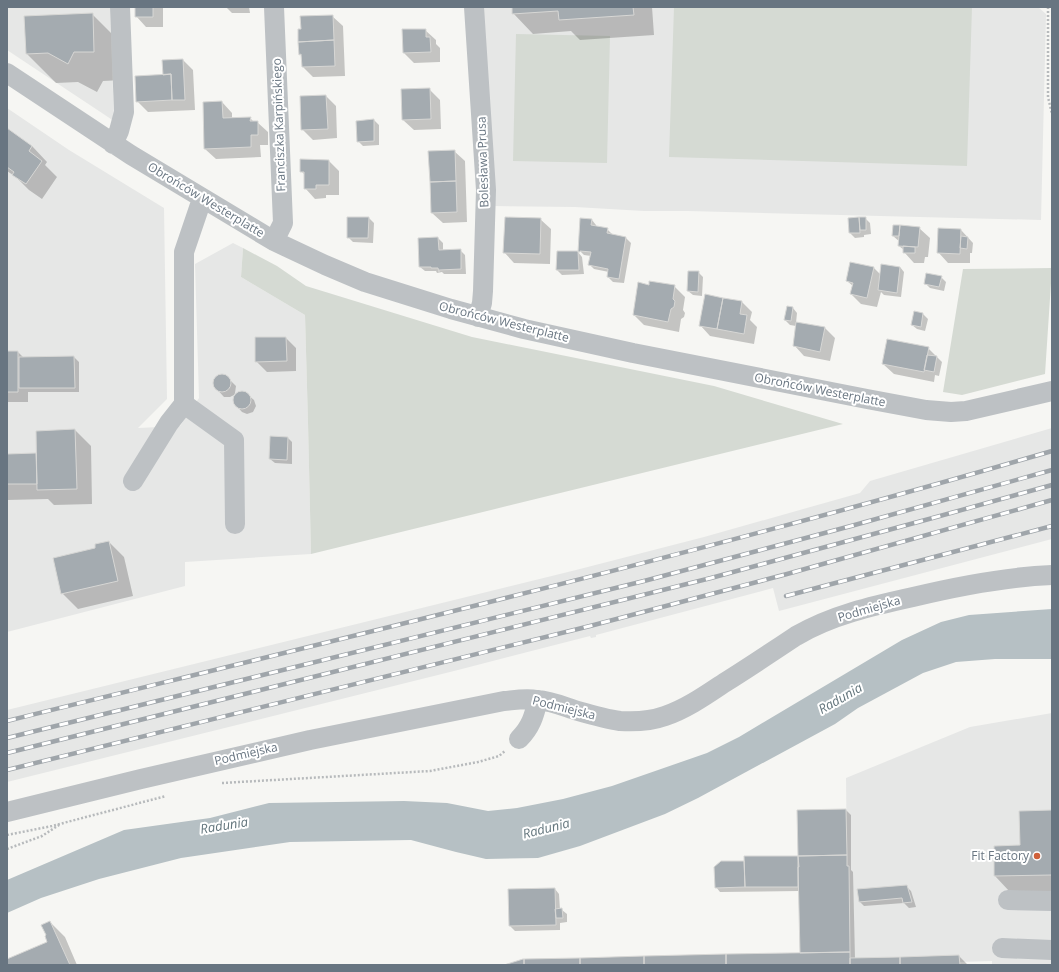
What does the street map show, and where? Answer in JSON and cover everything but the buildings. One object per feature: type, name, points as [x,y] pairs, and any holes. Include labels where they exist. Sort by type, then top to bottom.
[{"type":"street","points":[[113,144],[119,131],[124,112],[120,7]]},
{"type":"street","name":"Franciszka Karpińskiego","points":[[274,7],[282,222],[274,241]]},
{"type":"street","name":"Bolesława Prusa","points":[[474,7],[486,190],[483,291],[482,303],[478,317]]},
{"type":"street","name":"Obrońców Westerplatte","points":[[7,73],[113,144],[274,241],[365,282],[478,317],[524,329],[633,353],[926,410],[951,412],[966,411],[1052,391]]},
{"type":"street","points":[[134,481],[169,422],[184,404],[184,252],[202,199]]},
{"type":"street","points":[[184,404],[234,440],[235,524]]},
{"type":"street","name":"Podmiejska","points":[[7,812],[310,740],[486,704],[519,699],[538,700],[552,703],[579,712],[621,721],[651,720],[665,716],[687,706],[796,636],[846,614],[863,608],[960,586],[1027,576],[1052,576]]},
{"type":"street","points":[[519,739],[525,733],[533,720],[538,700]]},
{"type":"street","points":[[1008,900],[1052,901]]},
{"type":"street","points":[[1002,948],[1052,950]]},
{"type":"path","points":[[1048,7],[1048,97],[1052,114]]},
{"type":"path","points":[[1048,48],[1052,52]]},
{"type":"path","points":[[231,779],[216,783],[430,771],[478,762],[499,756],[519,739]]},
{"type":"path","points":[[7,835],[172,795]]},
{"type":"path","points":[[7,849],[42,836],[61,823]]},
{"type":"shaded area","points":[[7,7],[110,7],[114,121],[7,50]]},
{"type":"shaded area","points":[[481,7],[1038,7],[1046,14],[1041,220],[493,206]]},
{"type":"shaded area","points":[[674,7],[972,7],[967,166],[669,157]]},
{"type":"shaded area","points":[[516,34],[610,36],[607,163],[513,161]]},
{"type":"shaded area","points":[[7,108],[69,150],[164,208],[167,399],[138,428],[180,426],[199,398],[195,264],[233,243],[243,248],[241,277],[305,315],[311,554],[185,562],[185,586],[7,632]]},
{"type":"shaded area","points":[[243,248],[277,266],[306,286],[472,337],[714,386],[843,424],[311,554],[305,315],[241,277]]},
{"type":"shaded area","points":[[1052,268],[1045,374],[962,395],[943,392],[963,269]]},
{"type":"shaded area","points":[[1052,428],[1052,539],[779,611],[773,588],[596,635],[596,637],[591,638],[590,636],[7,782],[7,710],[704,537],[860,493],[870,481]]},
{"type":"shaded area","points":[[1052,713],[1052,965],[992,965],[992,961],[959,962],[959,955],[850,958],[846,778],[970,727]]},
{"type":"water","name":"Radunia","points":[[1052,609],[1052,659],[995,659],[956,662],[923,673],[858,708],[835,724],[698,798],[665,814],[580,846],[538,858],[486,859],[411,840],[290,842],[181,858],[99,879],[41,898],[7,913],[7,880],[124,830],[210,818],[269,803],[404,801],[447,803],[488,811],[517,808],[563,799],[612,786],[707,753],[739,737],[902,640],[941,622],[969,615]]},
{"type":"railway","points":[[7,721],[531,592],[792,524],[1052,451]]},
{"type":"railway","points":[[7,738],[644,581],[851,526],[1052,470]]},
{"type":"railway","points":[[7,753],[711,578],[1052,485]]},
{"type":"railway","points":[[7,770],[590,626],[787,574],[1052,500]]},
{"type":"railway","points":[[786,596],[1052,526]]},
{"type":"place","name":"Fit Factory","points":[[1037,856]]}]
